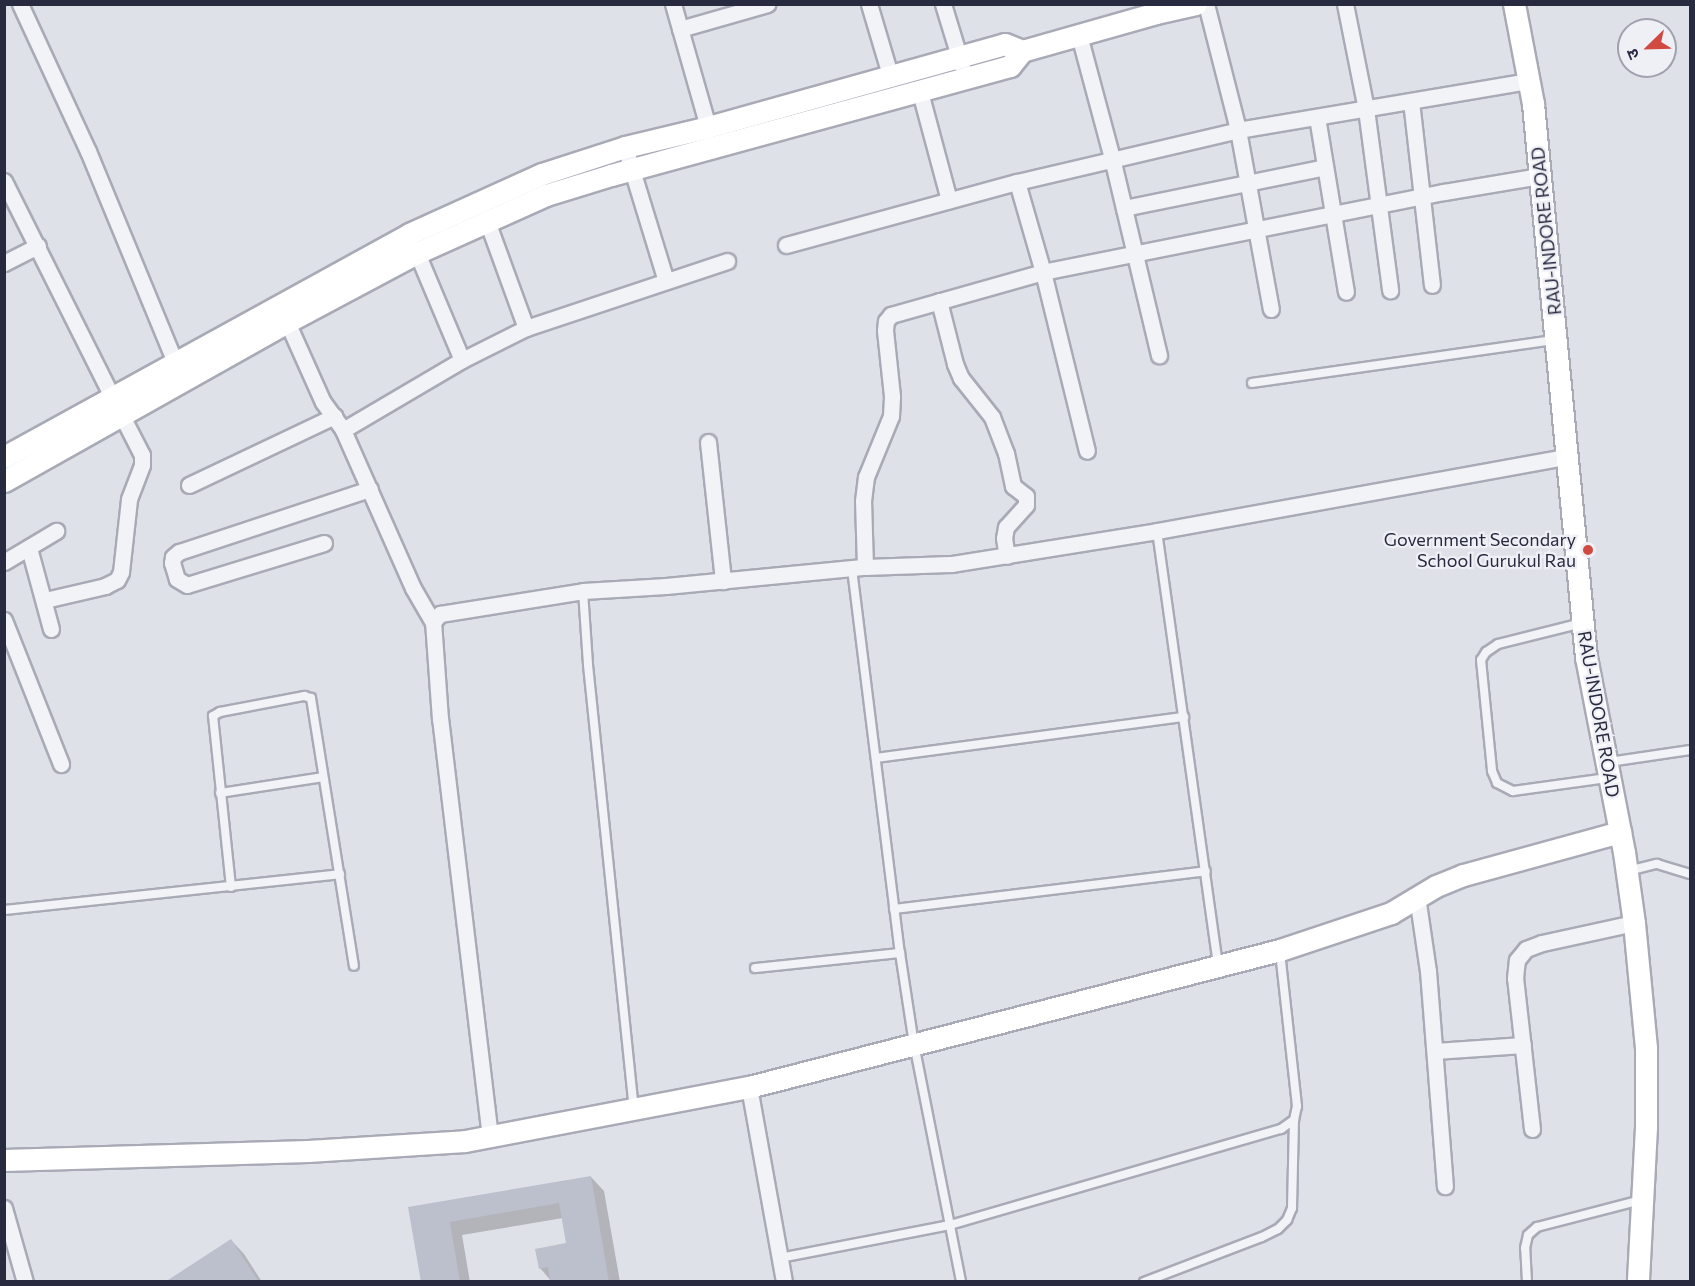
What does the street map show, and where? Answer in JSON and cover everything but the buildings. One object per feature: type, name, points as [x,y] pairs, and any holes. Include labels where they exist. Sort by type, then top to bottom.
[{"type":"street","points":[[21,4],[88,151],[175,362]]},
{"type":"street","points":[[674,4],[708,128]]},
{"type":"street","points":[[680,28],[749,7],[767,4]]},
{"type":"street","points":[[869,4],[890,75]]},
{"type":"street","points":[[943,4],[966,79]]},
{"type":"street","points":[[4,481],[116,406],[175,362],[546,195],[632,169],[966,79],[1010,66],[1022,51],[1155,9],[1196,4]]},
{"type":"street","points":[[1206,4],[1249,181],[1271,309]]},
{"type":"street","points":[[1345,4],[1366,109],[1390,290]]},
{"type":"street","name":"RAU-INDORE ROAD","points":[[1514,4],[1529,81],[1540,176],[1586,657],[1606,770],[1620,832],[1634,923],[1646,1048],[1638,1281]]},
{"type":"street","points":[[1078,35],[1112,158],[1159,355]]},
{"type":"street","points":[[4,457],[116,406],[283,313],[409,234],[542,174],[625,147],[708,128],[1005,44],[1022,51]]},
{"type":"street","points":[[786,244],[1112,158],[1238,130],[1529,81]]},
{"type":"street","points":[[920,92],[949,200]]},
{"type":"street","points":[[1411,101],[1432,285]]},
{"type":"street","points":[[1317,117],[1346,292]]},
{"type":"street","points":[[625,147],[666,281]]},
{"type":"street","points":[[1124,208],[1325,167]]},
{"type":"street","points":[[859,568],[862,501],[866,477],[891,416],[892,396],[886,321],[891,315],[904,309],[1043,272],[1421,197],[1540,176]]},
{"type":"street","points":[[4,181],[142,454],[142,465],[129,499],[121,572],[117,580],[105,586],[45,600]]},
{"type":"street","points":[[1017,182],[1043,272],[1087,451]]},
{"type":"street","points":[[486,221],[526,328]]},
{"type":"street","points":[[4,263],[38,246]]},
{"type":"street","points":[[417,254],[462,360]]},
{"type":"street","points":[[343,430],[462,360],[526,328],[727,261]]},
{"type":"street","points":[[939,301],[955,364],[961,378],[992,417],[1006,453],[1013,486],[1022,491],[1027,501],[1006,527],[1004,538],[1007,556]]},
{"type":"street","points":[[283,313],[322,402],[343,430],[413,588],[433,622],[440,719],[490,1137]]},
{"type":"street","points":[[189,485],[334,416]]},
{"type":"street","points":[[708,442],[723,581]]},
{"type":"street","points":[[433,622],[440,614],[450,610],[583,591],[859,568],[952,564],[1007,556],[1566,457]]},
{"type":"street","points":[[324,543],[187,585],[177,579],[172,563],[173,557],[180,552],[370,489]]},
{"type":"street","points":[[4,562],[56,531]]},
{"type":"street","points":[[29,548],[45,600],[51,629]]},
{"type":"street","points":[[4,620],[61,764]]},
{"type":"street","points":[[4,1160],[308,1151],[465,1142],[749,1087],[1280,950],[1391,913],[1417,896],[1463,875],[1620,832]]},
{"type":"street","points":[[1417,896],[1428,971],[1445,1186]]},
{"type":"street","points":[[1532,1129],[1515,978],[1517,960],[1526,949],[1634,923]]},
{"type":"street","points":[[1435,1051],[1523,1045]]},
{"type":"street","points":[[749,1087],[784,1281]]},
{"type":"street","points":[[4,1208],[25,1281]]},
{"type":"lane","points":[[1252,382],[1556,340]]},
{"type":"lane","points":[[1156,531],[1218,966]]},
{"type":"lane","points":[[859,568],[876,758],[900,953],[914,1044],[961,1281]]},
{"type":"lane","points":[[583,591],[588,665],[634,1110]]},
{"type":"lane","points":[[1583,623],[1498,644],[1486,652],[1480,660],[1492,771],[1497,783],[1513,791],[1690,750]]},
{"type":"lane","points":[[231,887],[213,716],[220,712],[304,696],[311,698],[354,966]]},
{"type":"lane","points":[[876,758],[1184,717]]},
{"type":"lane","points":[[220,793],[323,777]]},
{"type":"lane","points":[[1627,871],[1657,864],[1690,874]]},
{"type":"lane","points":[[894,909],[1206,871]]},
{"type":"lane","points":[[4,910],[340,874]]},
{"type":"lane","points":[[1144,1281],[1262,1237],[1278,1229],[1287,1220],[1292,1208],[1294,1120],[1297,1106],[1280,950]]},
{"type":"lane","points":[[755,968],[900,953]]},
{"type":"lane","points":[[780,1258],[950,1225],[1281,1129],[1294,1120]]},
{"type":"lane","points":[[1527,1281],[1525,1248],[1528,1235],[1538,1227],[1642,1199]]},
{"type":"place","name":"Government Secondary School Gurukul Rau","points":[[1588,550]]}]
